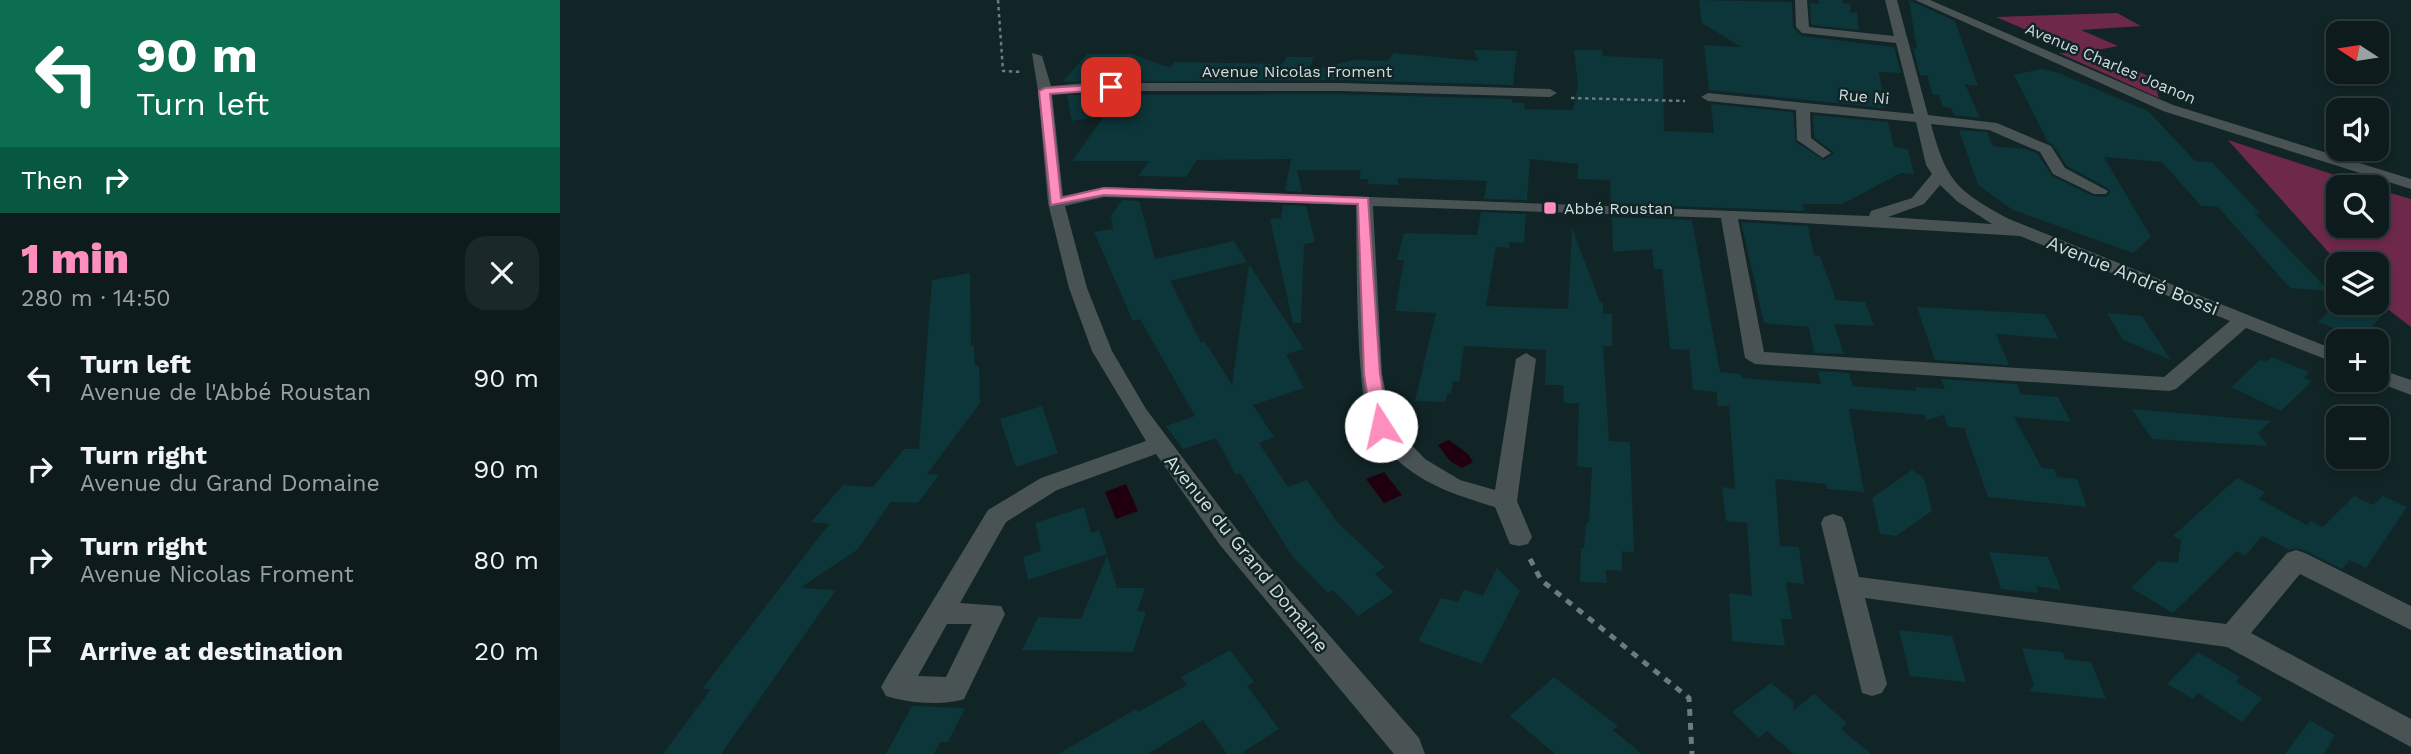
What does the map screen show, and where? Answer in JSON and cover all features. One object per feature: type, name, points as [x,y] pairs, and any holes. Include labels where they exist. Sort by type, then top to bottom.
[{"type":"street","points":[[1801,0],[1802,27],[1806,30],[1902,40]]},
{"type":"street","points":[[1891,0],[1934,165],[1940,175],[1918,201]]},
{"type":"street","name":"Avenue Charles Joanon","points":[[1921,0],[2168,108],[2411,184]]},
{"type":"street","name":"Avenue du Grand Domaine","points":[[1038,63],[1045,91],[1056,203],[1079,288],[1102,351],[1160,445],[1229,538],[1408,748],[1410,754]]},
{"type":"street","name":"Avenue Nicolas Froment","points":[[1045,91],[1084,87],[1340,87],[1550,93]]},
{"type":"street","name":"Rue Ni","points":[[1708,97],[1992,125],[2046,149],[2059,171],[2100,191]]},
{"type":"street","points":[[1803,108],[1804,139],[1823,153]]},
{"type":"street","name":"Avenue André Bossi","points":[[1940,175],[1965,203],[2025,231],[2326,353]]},
{"type":"street","points":[[1056,203],[1104,192],[1844,218],[2025,231]]},
{"type":"street","points":[[1364,201],[1372,374],[1381,426],[1417,465],[1452,486],[1505,501]]},
{"type":"street","points":[[1844,218],[1876,215],[1918,201],[1965,203]]},
{"type":"street","points":[[1929,223],[1951,217],[1965,203]]},
{"type":"street","points":[[1729,214],[1755,358],[2169,384],[2244,319]]},
{"type":"street","points":[[1519,537],[1505,501],[1526,359]]},
{"type":"street","points":[[2389,379],[2411,388]]},
{"type":"street","points":[[940,613],[997,516],[1049,484],[1160,445]]},
{"type":"street","points":[[1833,523],[1872,684]]},
{"type":"street","points":[[2232,636],[2296,560],[2411,620]]},
{"type":"street","points":[[1849,586],[2232,636],[2411,734]]},
{"type":"path","points":[[998,0],[1003,71],[1038,63]]},
{"type":"path","points":[[1550,93],[1559,98],[1685,101]]},
{"type":"path","points":[[1519,537],[1541,580],[1689,698],[1692,754]]},
{"type":"shaded area","points":[[2117,13],[2141,26],[2081,30],[2118,46],[2092,51],[2153,78],[2159,98],[2059,53],[2080,53],[1996,17]]},
{"type":"shaded area","points":[[2228,140],[2334,175],[2326,175],[2326,238],[2389,238],[2389,193],[2411,199],[2411,327],[2389,310],[2389,252],[2328,252]]},
{"type":"shaded area","points":[[1449,440],[1468,454],[1473,462],[1462,468],[1450,461],[1438,445]]},
{"type":"shaded area","points":[[1384,472],[1402,495],[1384,503],[1366,479]]},
{"type":"shaded area","points":[[1126,484],[1138,511],[1116,519],[1105,492]]},
{"type":"building","points":[[1699,0],[1792,2],[1793,27],[1802,36],[1894,47],[1901,73],[1879,72],[1885,108],[1709,90],[1704,45],[1741,47],[1702,23]]},
{"type":"building","points":[[1818,0],[1843,0],[1843,3],[1850,4],[1851,13],[1857,12],[1859,30],[1811,25],[1810,3],[1819,4]]},
{"type":"building","points":[[1909,0],[1955,21],[1978,86],[1965,84],[1980,118],[1954,115],[1951,108],[1943,107],[1939,95],[1933,95],[1927,75],[1920,75],[1913,48],[1917,49]]},
{"type":"building","points":[[1474,50],[1517,51],[1513,85],[1340,80],[1064,82],[1087,54],[1132,54],[1170,68],[1174,62],[1283,64],[1286,57],[1314,57],[1308,71],[1355,60],[1388,61],[1394,53],[1478,61]]},
{"type":"building","points":[[1574,50],[1602,50],[1603,56],[1663,59],[1664,131],[1714,133],[1711,104],[1793,112],[1796,142],[1824,160],[1834,153],[1814,137],[1813,115],[1888,122],[1894,147],[1908,149],[1914,174],[1901,173],[1842,204],[1803,204],[1805,211],[1611,204],[1610,180],[1577,179],[1578,164],[1530,159],[1527,200],[1484,199],[1487,181],[1398,178],[1398,185],[1367,184],[1369,179],[1359,179],[1361,170],[1297,170],[1302,192],[1285,191],[1291,159],[1197,160],[1186,177],[1138,176],[1149,161],[1072,161],[1104,116],[1072,121],[1067,95],[1340,94],[1512,99],[1512,103],[1525,103],[1524,109],[1573,110],[1578,84]]},
{"type":"building","points":[[2041,69],[2056,72],[2148,111],[2195,161],[2212,162],[2260,213],[2254,213],[2326,291],[2290,288],[2218,207],[2201,206],[2162,162],[2104,157],[2151,237],[2133,253],[2013,210],[1978,185],[1959,130],[1987,132],[1993,146],[2026,149],[2038,154],[2052,176],[2093,196],[2106,197],[2110,192],[2067,166],[2048,142],[2014,75]]},
{"type":"building","points":[[1122,200],[1139,201],[1155,259],[1234,241],[1247,262],[1170,281],[1201,343],[1205,342],[1232,385],[1249,264],[1304,349],[1286,354],[1304,388],[1253,405],[1274,437],[1259,443],[1288,487],[1307,480],[1338,523],[1385,567],[1375,574],[1394,592],[1358,616],[1333,590],[1328,593],[1292,556],[1240,473],[1236,475],[1216,438],[1183,449],[1166,426],[1195,416],[1140,319],[1133,321],[1094,232],[1113,229],[1111,216]]},
{"type":"building","points":[[1283,205],[1306,206],[1315,242],[1304,244],[1301,323],[1293,323],[1270,219],[1281,218]]},
{"type":"building","points":[[1481,212],[1526,214],[1524,243],[1509,242],[1509,248],[1496,247],[1486,306],[1568,309],[1572,228],[1600,302],[1603,302],[1603,314],[1612,314],[1612,346],[1603,346],[1609,441],[1630,442],[1634,553],[1622,551],[1622,571],[1606,570],[1607,583],[1580,582],[1581,548],[1584,548],[1586,523],[1589,523],[1592,468],[1577,466],[1579,403],[1564,403],[1563,385],[1545,385],[1546,350],[1464,346],[1459,382],[1453,381],[1451,394],[1447,394],[1445,402],[1415,401],[1436,313],[1395,311],[1404,260],[1397,260],[1404,233],[1477,235]]},
{"type":"building","points":[[1612,217],[1692,220],[1720,372],[1741,374],[1742,378],[1821,384],[1818,371],[1849,373],[1853,386],[1916,391],[1915,387],[1945,389],[1941,379],[2017,384],[2021,394],[2058,397],[2071,422],[2014,417],[2042,468],[2054,469],[2057,477],[2077,479],[2087,507],[1988,497],[1964,428],[1948,427],[1944,415],[1926,420],[1925,415],[1849,409],[1864,492],[1827,489],[1826,484],[1775,479],[1780,546],[1799,547],[1804,584],[1786,582],[1792,619],[1781,619],[1785,646],[1732,641],[1729,593],[1752,596],[1747,523],[1726,521],[1722,487],[1735,489],[1729,406],[1717,406],[1717,392],[1693,390],[1689,350],[1670,349],[1662,269],[1654,269],[1652,249],[1613,252]]},
{"type":"building","points":[[1741,222],[1808,226],[1814,255],[1820,256],[1836,300],[1865,302],[1874,326],[1834,324],[1844,354],[1814,353],[1809,327],[1764,323]]},
{"type":"building","points":[[970,273],[971,346],[974,345],[975,366],[979,365],[980,403],[927,474],[939,475],[918,503],[891,502],[857,550],[800,588],[836,590],[721,754],[663,754],[711,689],[702,689],[829,524],[811,522],[843,485],[873,487],[904,449],[919,449],[932,280]]},
{"type":"building","points":[[1917,307],[2045,314],[2059,339],[1996,334],[2009,365],[1935,360]]},
{"type":"building","points":[[2107,313],[2142,316],[2171,360],[2123,340]]},
{"type":"building","points":[[2326,314],[2382,315],[2371,329],[2337,329],[2318,322]]},
{"type":"building","points":[[2272,357],[2309,372],[2304,378],[2312,381],[2281,411],[2231,387],[2260,360],[2265,362]]},
{"type":"building","points":[[1042,406],[1058,453],[1016,467],[1000,419]]},
{"type":"building","points":[[2132,409],[2271,421],[2258,433],[2268,446],[2152,439]]},
{"type":"building","points":[[1912,470],[1924,478],[1932,511],[1896,536],[1880,534],[1872,498]]},
{"type":"building","points":[[2237,478],[2265,492],[2259,499],[2307,525],[2311,521],[2323,527],[2354,496],[2373,505],[2383,496],[2407,507],[2366,568],[2349,560],[2342,569],[2306,551],[2297,548],[2289,550],[2262,536],[2245,556],[2237,551],[2173,613],[2131,588],[2158,561],[2178,563],[2181,540],[2173,536]]},
{"type":"building","points":[[1084,507],[1091,533],[1099,530],[1107,554],[1028,580],[1023,557],[1041,551],[1035,523]]},
{"type":"building","points":[[1989,552],[2048,557],[2061,590],[2036,586],[2038,593],[2001,589]]},
{"type":"building","points":[[1107,556],[1117,588],[1145,588],[1137,611],[1146,612],[1133,652],[1022,650],[1038,617],[1081,619]]},
{"type":"building","points":[[1497,568],[1520,591],[1482,664],[1418,641],[1441,598],[1458,602],[1464,589],[1483,596]]},
{"type":"building","points":[[1899,630],[1952,636],[1966,682],[1910,676]]},
{"type":"building","points":[[2022,648],[2063,652],[2065,659],[2091,662],[2106,699],[2028,691],[2034,685]]},
{"type":"building","points":[[1230,650],[1254,682],[1247,686],[1279,729],[1240,754],[1227,754],[1203,720],[1148,754],[1058,754],[1136,709],[1138,712],[1187,685],[1181,677]]},
{"type":"building","points":[[2198,652],[2240,677],[2236,682],[2262,698],[2242,722],[2198,693],[2193,699],[2167,684]]},
{"type":"building","points":[[1554,677],[1618,726],[1613,730],[1642,754],[1555,754],[1510,716]]},
{"type":"building","points":[[1771,683],[1793,701],[1794,710],[1814,694],[1847,723],[1841,729],[1871,754],[1794,754],[1767,731],[1759,738],[1732,712]]},
{"type":"building","points":[[912,706],[965,708],[948,742],[940,742],[934,754],[886,754]]},
{"type":"building","points":[[2310,720],[2335,735],[2324,754],[2285,754]]},
{"type":"place","name":"Abbé Roustan","points":[[1550,208]]},
{"type":"route","points":[[1111,87],[1045,91],[1056,203],[1104,192],[1364,201],[1372,374],[1381,426]]}]
